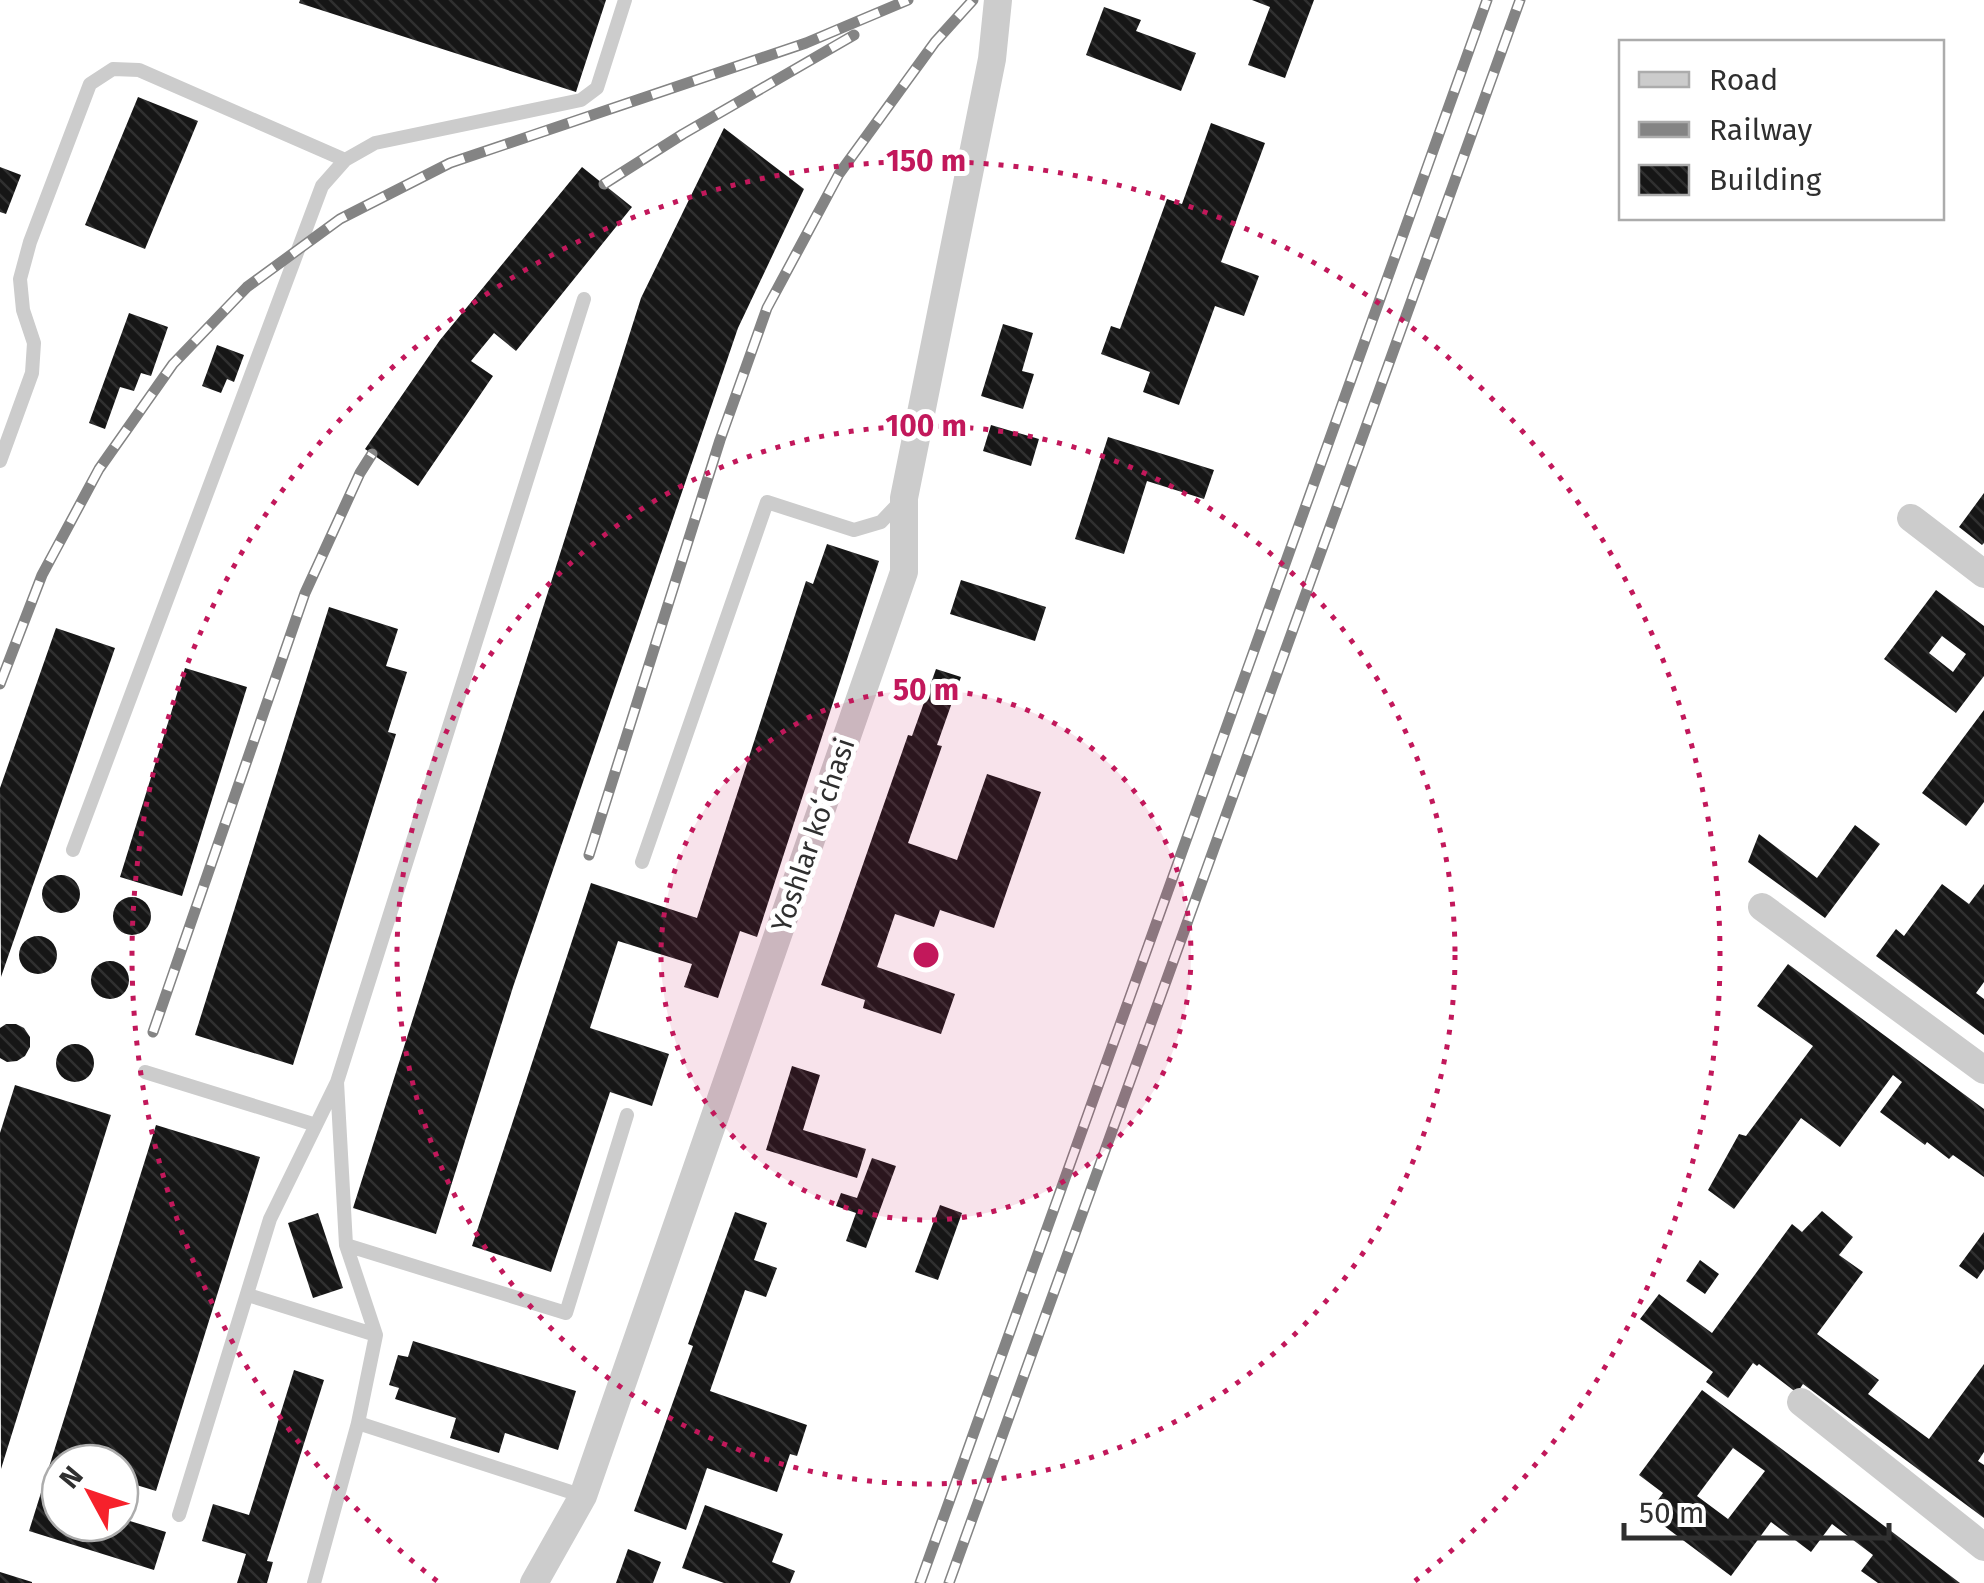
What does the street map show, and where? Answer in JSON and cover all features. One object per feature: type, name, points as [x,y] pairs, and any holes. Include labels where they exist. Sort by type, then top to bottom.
[{"type":"street","name":"Yoshlar koʻchasi","points":[[534,1583],[583,1496],[904,572],[904,498],[1004,1]]},
{"type":"street","points":[[1911,518],[1984,574]]},
{"type":"street","points":[[1762,907],[1984,1070]]},
{"type":"street","points":[[1801,1402],[1984,1547]]},
{"type":"lane","points":[[72,850],[322,186],[344,160],[375,143],[580,100],[598,88],[625,0]]},
{"type":"lane","points":[[0,461],[32,373],[34,342],[23,310],[20,279],[30,242],[90,84],[113,68],[139,70],[344,160]]},
{"type":"lane","points":[[179,1515],[270,1219],[337,1082],[584,299]]},
{"type":"lane","points":[[642,862],[767,502],[854,530],[880,522],[904,498]]},
{"type":"lane","points":[[146,1072],[316,1125]]},
{"type":"lane","points":[[314,1583],[358,1424],[376,1335],[346,1245],[337,1082]]},
{"type":"lane","points":[[346,1245],[566,1312],[628,1114]]},
{"type":"lane","points":[[248,1295],[376,1335]]},
{"type":"lane","points":[[358,1424],[583,1496]]},
{"type":"building","points":[[606,0],[576,92],[299,3]]},
{"type":"building","points":[[1252,0],[1314,0],[1285,78],[1248,65],[1270,7]]},
{"type":"building","points":[[1104,7],[1141,20],[1136,31],[1196,53],[1181,91],[1086,55]]},
{"type":"building","points":[[138,97],[198,121],[145,249],[85,225]]},
{"type":"building","points":[[1211,123],[1265,143],[1221,262],[1259,276],[1244,316],[1215,306],[1179,405],[1143,392],[1150,372],[1101,354],[1111,326],[1120,329],[1167,199],[1182,204]]},
{"type":"building","points":[[724,128],[804,189],[738,328],[513,987],[436,1234],[353,1208],[641,298]]},
{"type":"building","points":[[0,167],[21,175],[6,214],[0,212]]},
{"type":"building","points":[[582,167],[632,207],[516,351],[494,333],[471,361],[493,376],[418,486],[365,449],[440,340]]},
{"type":"building","points":[[129,313],[168,327],[151,376],[141,373],[134,391],[120,387],[105,429],[89,423]]},
{"type":"building","points":[[1003,324],[1033,333],[1022,371],[1034,374],[1023,409],[981,396]]},
{"type":"building","points":[[217,345],[244,355],[234,382],[227,379],[221,393],[202,386]]},
{"type":"building","points":[[991,425],[1039,439],[1031,466],[983,451]]},
{"type":"building","points":[[1108,437],[1214,470],[1204,499],[1147,481],[1124,554],[1075,539]]},
{"type":"building","points":[[1984,493],[1984,543],[1982,545],[1959,527]]},
{"type":"building","points":[[827,544],[879,561],[757,937],[740,931],[718,998],[684,987],[692,964],[618,941],[590,1028],[669,1054],[652,1106],[610,1092],[551,1272],[472,1246],[591,883],[697,918],[806,581],[813,584]]},
{"type":"building","points":[[961,580],[1046,607],[1035,641],[950,614]]},
{"type":"building","points":[[1936,590],[1984,626],[1984,676],[1956,713],[1884,659]],"holes":[[[1942,636],[1966,654],[1953,672],[1929,653]]]},
{"type":"building","points":[[329,607],[398,629],[386,666],[407,672],[388,732],[396,734],[293,1065],[195,1035]]},
{"type":"building","points":[[56,628],[115,648],[1,977],[0,788]]},
{"type":"building","points":[[185,668],[247,687],[182,896],[120,877]]},
{"type":"building","points":[[936,669],[961,677],[908,843],[957,860],[987,774],[1041,792],[994,928],[940,910],[934,927],[895,914],[877,967],[955,994],[941,1034],[863,1008],[865,1000],[821,985],[908,735],[912,736]]},
{"type":"building","points":[[1984,710],[1984,802],[1966,826],[1922,793]]},
{"type":"building","points":[[1855,825],[1880,844],[1825,918],[1748,862],[1759,834],[1817,878]]},
{"type":"building","points":[[61,875],[74,881],[80,894],[74,907],[61,913],[48,907],[42,894],[48,881]]},
{"type":"building","points":[[1942,884],[1969,904],[1984,884],[1984,982],[1976,993],[1984,999],[1984,1035],[1876,956],[1896,929],[1904,936]]},
{"type":"building","points":[[132,897],[145,903],[151,916],[145,929],[132,935],[119,929],[113,916],[119,903]]},
{"type":"building","points":[[38,936],[51,942],[57,955],[51,968],[38,974],[25,968],[19,955],[25,942]]},
{"type":"building","points":[[110,961],[123,967],[129,980],[123,993],[110,999],[97,993],[91,980],[97,967]]},
{"type":"building","points":[[1788,964],[1984,1109],[1984,1177],[1953,1155],[1949,1159],[1927,1142],[1925,1145],[1880,1112],[1902,1082],[1893,1075],[1840,1147],[1801,1118],[1734,1209],[1708,1190],[1739,1134],[1746,1136],[1813,1046],[1757,1006]]},
{"type":"building","points":[[6,1024],[24,1028],[30,1037],[30,1047],[17,1061],[0,1058],[0,1028]]},
{"type":"building","points":[[75,1044],[88,1050],[94,1063],[88,1076],[75,1082],[62,1076],[56,1063],[62,1050]]},
{"type":"building","points":[[792,1066],[820,1075],[803,1130],[866,1149],[857,1178],[766,1150]]},
{"type":"building","points":[[15,1085],[111,1115],[1,1469],[0,1133]]},
{"type":"building","points":[[156,1125],[260,1157],[156,1491],[140,1486],[140,1443],[57,1443]]},
{"type":"building","points":[[872,1158],[896,1166],[866,1248],[846,1241],[856,1213],[836,1206],[841,1193],[857,1198]]},
{"type":"building","points":[[940,1205],[962,1213],[938,1280],[915,1272]]},
{"type":"building","points":[[1822,1211],[1853,1237],[1839,1255],[1863,1272],[1817,1334],[1879,1380],[1868,1394],[1929,1439],[1984,1364],[1984,1452],[1978,1461],[1984,1465],[1984,1518],[1803,1384],[1797,1393],[1753,1363],[1728,1398],[1706,1382],[1713,1372],[1640,1319],[1659,1294],[1712,1333],[1792,1224],[1802,1232]]},
{"type":"building","points":[[735,1212],[767,1223],[754,1260],[777,1268],[766,1297],[745,1290],[710,1391],[807,1425],[797,1456],[790,1454],[777,1492],[707,1468],[686,1530],[634,1511],[693,1346],[688,1344]]},
{"type":"building","points":[[318,1213],[343,1288],[313,1298],[288,1223]]},
{"type":"building","points":[[1984,1232],[1984,1269],[1977,1279],[1959,1266]]},
{"type":"building","points":[[1700,1260],[1719,1274],[1705,1294],[1686,1281]]},
{"type":"building","points":[[413,1341],[576,1391],[558,1450],[505,1433],[499,1453],[450,1438],[456,1418],[395,1399],[399,1388],[389,1385],[398,1355],[408,1357]]},
{"type":"building","points":[[294,1370],[324,1380],[267,1561],[273,1562],[267,1583],[237,1583],[246,1554],[202,1541],[213,1504],[249,1515]]},
{"type":"building","points":[[1702,1390],[1960,1583],[1878,1583],[1861,1571],[1873,1555],[1832,1524],[1811,1552],[1771,1522],[1731,1576],[1648,1514],[1663,1493],[1639,1475]],"holes":[[[1733,1448],[1765,1471],[1728,1519],[1697,1496]]]},
{"type":"building","points":[[40,1496],[40,1534],[29,1531]]},
{"type":"building","points":[[705,1505],[783,1534],[772,1562],[795,1571],[790,1583],[724,1583],[682,1568]]},
{"type":"building","points":[[140,1524],[166,1532],[154,1570],[67,1543],[140,1543]]},
{"type":"building","points":[[628,1549],[661,1562],[653,1583],[616,1583]]},
{"type":"building","points":[[0,1572],[32,1582],[32,1583],[0,1583]]},
{"type":"railway","points":[[0,684],[42,575],[99,469],[173,364],[247,287],[340,219],[450,163],[806,43],[908,0]]},
{"type":"railway","points":[[589,855],[720,440],[767,308],[839,174],[935,42],[973,0]]},
{"type":"railway","points":[[920,1583],[1487,0]]},
{"type":"railway","points":[[949,1583],[1520,0]]},
{"type":"railway","points":[[604,184],[854,35]]},
{"type":"railway","points":[[153,1032],[305,593],[372,454]]}]
